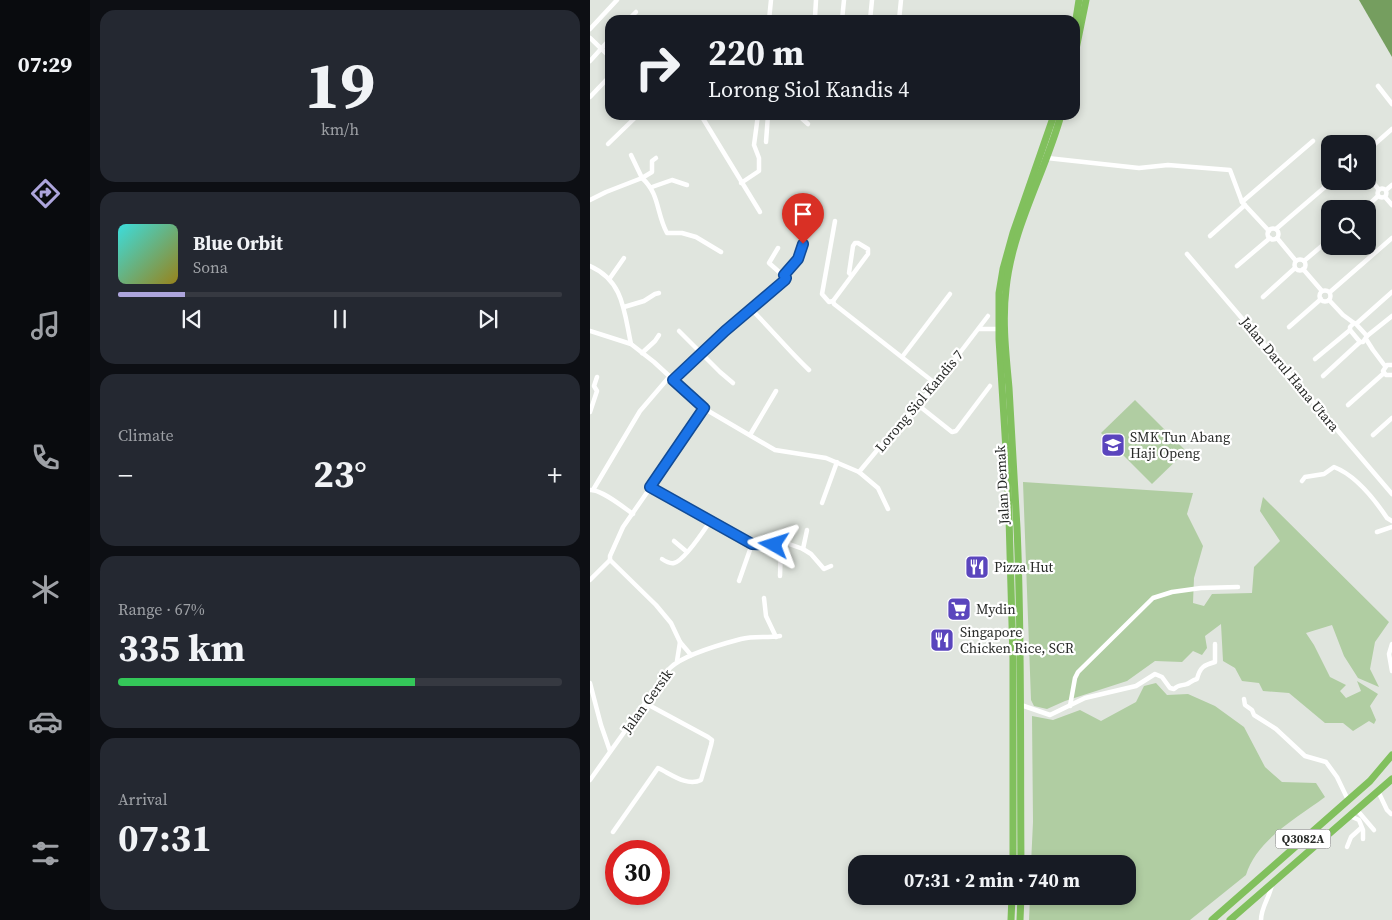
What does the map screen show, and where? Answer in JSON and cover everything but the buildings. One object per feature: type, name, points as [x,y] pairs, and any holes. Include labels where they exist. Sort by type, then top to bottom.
[{"type":"highway","points":[[1077,15],[1079,0]]},
{"type":"highway","points":[[1080,29],[1086,0]]},
{"type":"highway","name":"Jalan Demak","points":[[1013,855],[1013,667],[1009,516],[999,329],[999,293],[1003,269],[1016,224],[1052,120]]},
{"type":"highway","name":"Jalan Demak","points":[[1021,855],[1021,705],[1018,564],[1005,339],[1006,289],[1012,253],[1018,234],[1059,120]]},
{"type":"highway","name":"Q3082A","points":[[1212,920],[1370,781],[1392,755]]},
{"type":"highway","points":[[1230,920],[1392,779]]},
{"type":"highway","points":[[1010,920],[1011,905]]},
{"type":"highway","points":[[1020,905],[1020,920]]},
{"type":"street","points":[[590,29],[617,0]]},
{"type":"street","points":[[769,15],[770,0]]},
{"type":"street","points":[[814,15],[816,0]]},
{"type":"street","points":[[842,15],[844,0]]},
{"type":"street","points":[[870,15],[872,0]]},
{"type":"street","points":[[900,15],[901,0]]},
{"type":"street","points":[[633,15],[636,12]]},
{"type":"street","points":[[590,38],[605,51]]},
{"type":"street","points":[[590,60],[605,45]]},
{"type":"street","points":[[590,97],[605,81]]},
{"type":"street","points":[[1378,86],[1392,104]]},
{"type":"street","points":[[608,144],[633,120]]},
{"type":"street","points":[[705,120],[741,183],[760,212]]},
{"type":"street","points":[[741,183],[759,171],[759,158],[754,145],[757,120]]},
{"type":"street","points":[[766,142],[768,120]]},
{"type":"street","points":[[804,120],[808,124]]},
{"type":"street","points":[[1376,143],[1392,129]]},
{"type":"street","points":[[1210,236],[1312,141]]},
{"type":"street","points":[[631,156],[642,178],[652,187],[657,199],[658,212],[667,233],[682,233],[696,237],[721,252]]},
{"type":"street","points":[[590,200],[652,172],[652,161],[656,158]]},
{"type":"street","points":[[1047,158],[1139,168],[1168,165],[1224,168],[1230,170],[1244,203],[1269,231],[1268,235],[1270,238]]},
{"type":"street","points":[[652,187],[672,180],[687,185]]},
{"type":"street","points":[[1385,197],[1386,190],[1392,185]]},
{"type":"street","points":[[1376,186],[1379,190]]},
{"type":"street","points":[[1379,190],[1382,188],[1386,190]]},
{"type":"street","points":[[1269,231],[1276,229],[1322,190]]},
{"type":"street","points":[[1374,200],[1378,196],[1379,190]]},
{"type":"street","points":[[1378,196],[1381,198],[1385,197],[1392,205]]},
{"type":"street","points":[[833,301],[826,300],[822,294],[835,221]]},
{"type":"street","points":[[1276,229],[1279,234],[1277,238]]},
{"type":"street","points":[[1270,238],[1273,240],[1277,238]]},
{"type":"street","points":[[1237,266],[1270,238]]},
{"type":"street","points":[[1277,238],[1296,261],[1294,264],[1296,268]]},
{"type":"street","points":[[1330,292],[1392,238]]},
{"type":"street","points":[[784,275],[798,259],[804,241]]},
{"type":"street","points":[[833,301],[869,251],[858,243],[855,243],[853,246],[849,269],[849,274],[851,275]]},
{"type":"street","points":[[1296,261],[1304,261],[1321,246]]},
{"type":"street","points":[[633,514],[603,494],[592,490],[640,411],[672,378],[785,280],[784,275],[769,263],[769,260],[778,248]]},
{"type":"street","name":"Jalan Darul Hana Utara","points":[[1187,254],[1392,494]]},
{"type":"street","points":[[610,278],[624,258]]},
{"type":"street","points":[[1303,269],[1304,261]]},
{"type":"street","points":[[590,266],[610,278],[618,290],[624,307],[631,344]]},
{"type":"street","points":[[1296,268],[1303,269],[1322,291],[1330,292]]},
{"type":"street","points":[[1263,297],[1296,268]]},
{"type":"street","points":[[1321,299],[1322,291]]},
{"type":"street","points":[[1329,300],[1331,297],[1330,292]]},
{"type":"street","points":[[1315,359],[1392,292]]},
{"type":"street","points":[[624,307],[659,294]]},
{"type":"street","points":[[902,357],[950,294]]},
{"type":"street","points":[[1321,299],[1329,300],[1343,315],[1355,324],[1364,340]]},
{"type":"street","points":[[1289,327],[1321,299]]},
{"type":"street","points":[[833,301],[834,304],[936,384]]},
{"type":"street","points":[[751,309],[786,348],[809,370]]},
{"type":"street","points":[[1343,315],[1350,329],[1364,340],[1385,366]]},
{"type":"street","name":"Lorong Siol Kandis 7","points":[[860,472],[889,436],[936,384],[988,316]]},
{"type":"street","points":[[1324,376],[1392,316]]},
{"type":"street","points":[[979,330],[999,329]]},
{"type":"street","points":[[590,330],[631,344],[704,408],[775,450],[826,458],[860,472],[878,488],[888,509]]},
{"type":"street","points":[[679,331],[733,383]]},
{"type":"street","points":[[642,353],[655,341],[658,334]]},
{"type":"street","points":[[1385,366],[1392,365]]},
{"type":"street","points":[[1348,405],[1384,373],[1383,369],[1385,366]]},
{"type":"street","points":[[1384,373],[1388,376],[1392,375]]},
{"type":"street","points":[[590,412],[597,391],[594,386],[598,377]]},
{"type":"street","points":[[918,405],[952,432],[956,431],[990,386]]},
{"type":"street","points":[[750,435],[776,391]]},
{"type":"street","points":[[590,580],[610,560],[619,534],[704,408]]},
{"type":"street","points":[[1373,435],[1392,418]]},
{"type":"street","points":[[822,503],[837,462]]},
{"type":"street","points":[[1302,480],[1305,477],[1324,474],[1334,467],[1339,469],[1354,479],[1387,518],[1392,521]]},
{"type":"street","points":[[650,487],[752,544],[788,544],[811,554],[822,568],[831,566]]},
{"type":"street","points":[[662,560],[675,563],[687,552],[711,520]]},
{"type":"street","points":[[1377,532],[1392,527]]},
{"type":"street","points":[[803,549],[807,530]]},
{"type":"street","points":[[674,541],[687,552]]},
{"type":"street","points":[[739,581],[752,544]]},
{"type":"street","points":[[780,576],[781,545]]},
{"type":"street","points":[[610,560],[656,605],[671,623],[680,642],[692,655]]},
{"type":"street","points":[[1070,706],[1075,678],[1078,672],[1150,601],[1172,592],[1201,588],[1238,587]]},
{"type":"street","name":"Jalan Gersik","points":[[590,780],[676,661],[742,639],[778,636],[766,616],[764,598]]},
{"type":"street","points":[[676,661],[680,642]]},
{"type":"street","points":[[1021,705],[1050,715],[1085,698],[1136,686],[1155,674],[1162,677],[1172,689],[1179,685],[1188,684],[1190,681],[1197,679],[1207,663],[1215,662],[1215,644]]},
{"type":"street","points":[[1392,644],[1389,654],[1392,671]]},
{"type":"street","points":[[590,683],[592,696],[610,751]]},
{"type":"street","points":[[1244,699],[1245,705],[1252,710],[1254,715],[1276,729],[1299,752],[1305,756],[1326,762],[1337,777],[1348,800]]},
{"type":"street","points":[[613,832],[658,768],[687,782],[695,783],[701,780],[712,740],[645,703]]},
{"type":"street","points":[[1378,791],[1386,806],[1392,812]]},
{"type":"street","points":[[1356,810],[1374,830]]},
{"type":"street","points":[[1350,816],[1357,819],[1363,832],[1363,839]]},
{"type":"street","points":[[1347,847],[1351,837],[1361,828]]},
{"type":"street","points":[[1261,920],[1263,908],[1271,892],[1272,883]]},
{"type":"shaded area","points":[[1359,0],[1392,0],[1392,57]]},
{"type":"shaded area","points":[[1135,400],[1186,451],[1152,484],[1101,433]]},
{"type":"shaded area","points":[[1023,482],[1193,493],[1187,514],[1203,546],[1194,578],[1193,603],[1204,606],[1212,594],[1252,593],[1254,567],[1280,541],[1260,511],[1263,497],[1389,622],[1375,642],[1370,669],[1379,687],[1358,678],[1344,656],[1332,625],[1306,633],[1330,677],[1346,685],[1340,691],[1346,698],[1361,691],[1357,681],[1378,694],[1370,706],[1376,720],[1374,724],[1369,721],[1353,731],[1343,723],[1325,723],[1289,693],[1263,691],[1259,683],[1242,681],[1235,668],[1223,661],[1221,624],[1205,636],[1207,648],[1202,655],[1193,651],[1182,662],[1155,661],[1127,681],[1065,701],[1047,709],[1034,706],[1031,700]]},
{"type":"shaded area","points":[[1156,683],[1167,695],[1188,694],[1215,706],[1244,727],[1265,767],[1282,782],[1316,783],[1325,797],[1268,840],[1251,862],[1246,875],[1190,920],[1029,920],[1030,905],[1136,905],[1136,855],[1031,855],[1032,716],[1053,720],[1080,710],[1101,721],[1136,702],[1144,686]]},
{"type":"place","name":"SMK Tun Abang Haji Openg","points":[[1113,445]]},
{"type":"place","name":"Pizza Hut","points":[[977,567]]},
{"type":"place","name":"Mydin","points":[[959,609]]},
{"type":"place","name":"Singapore Chicken Rice, SCR","points":[[942,640]]},
{"type":"route","points":[[774,545],[752,544],[650,487],[704,408],[673,380],[725,331],[785,280],[784,275],[798,259],[803,244]]}]
